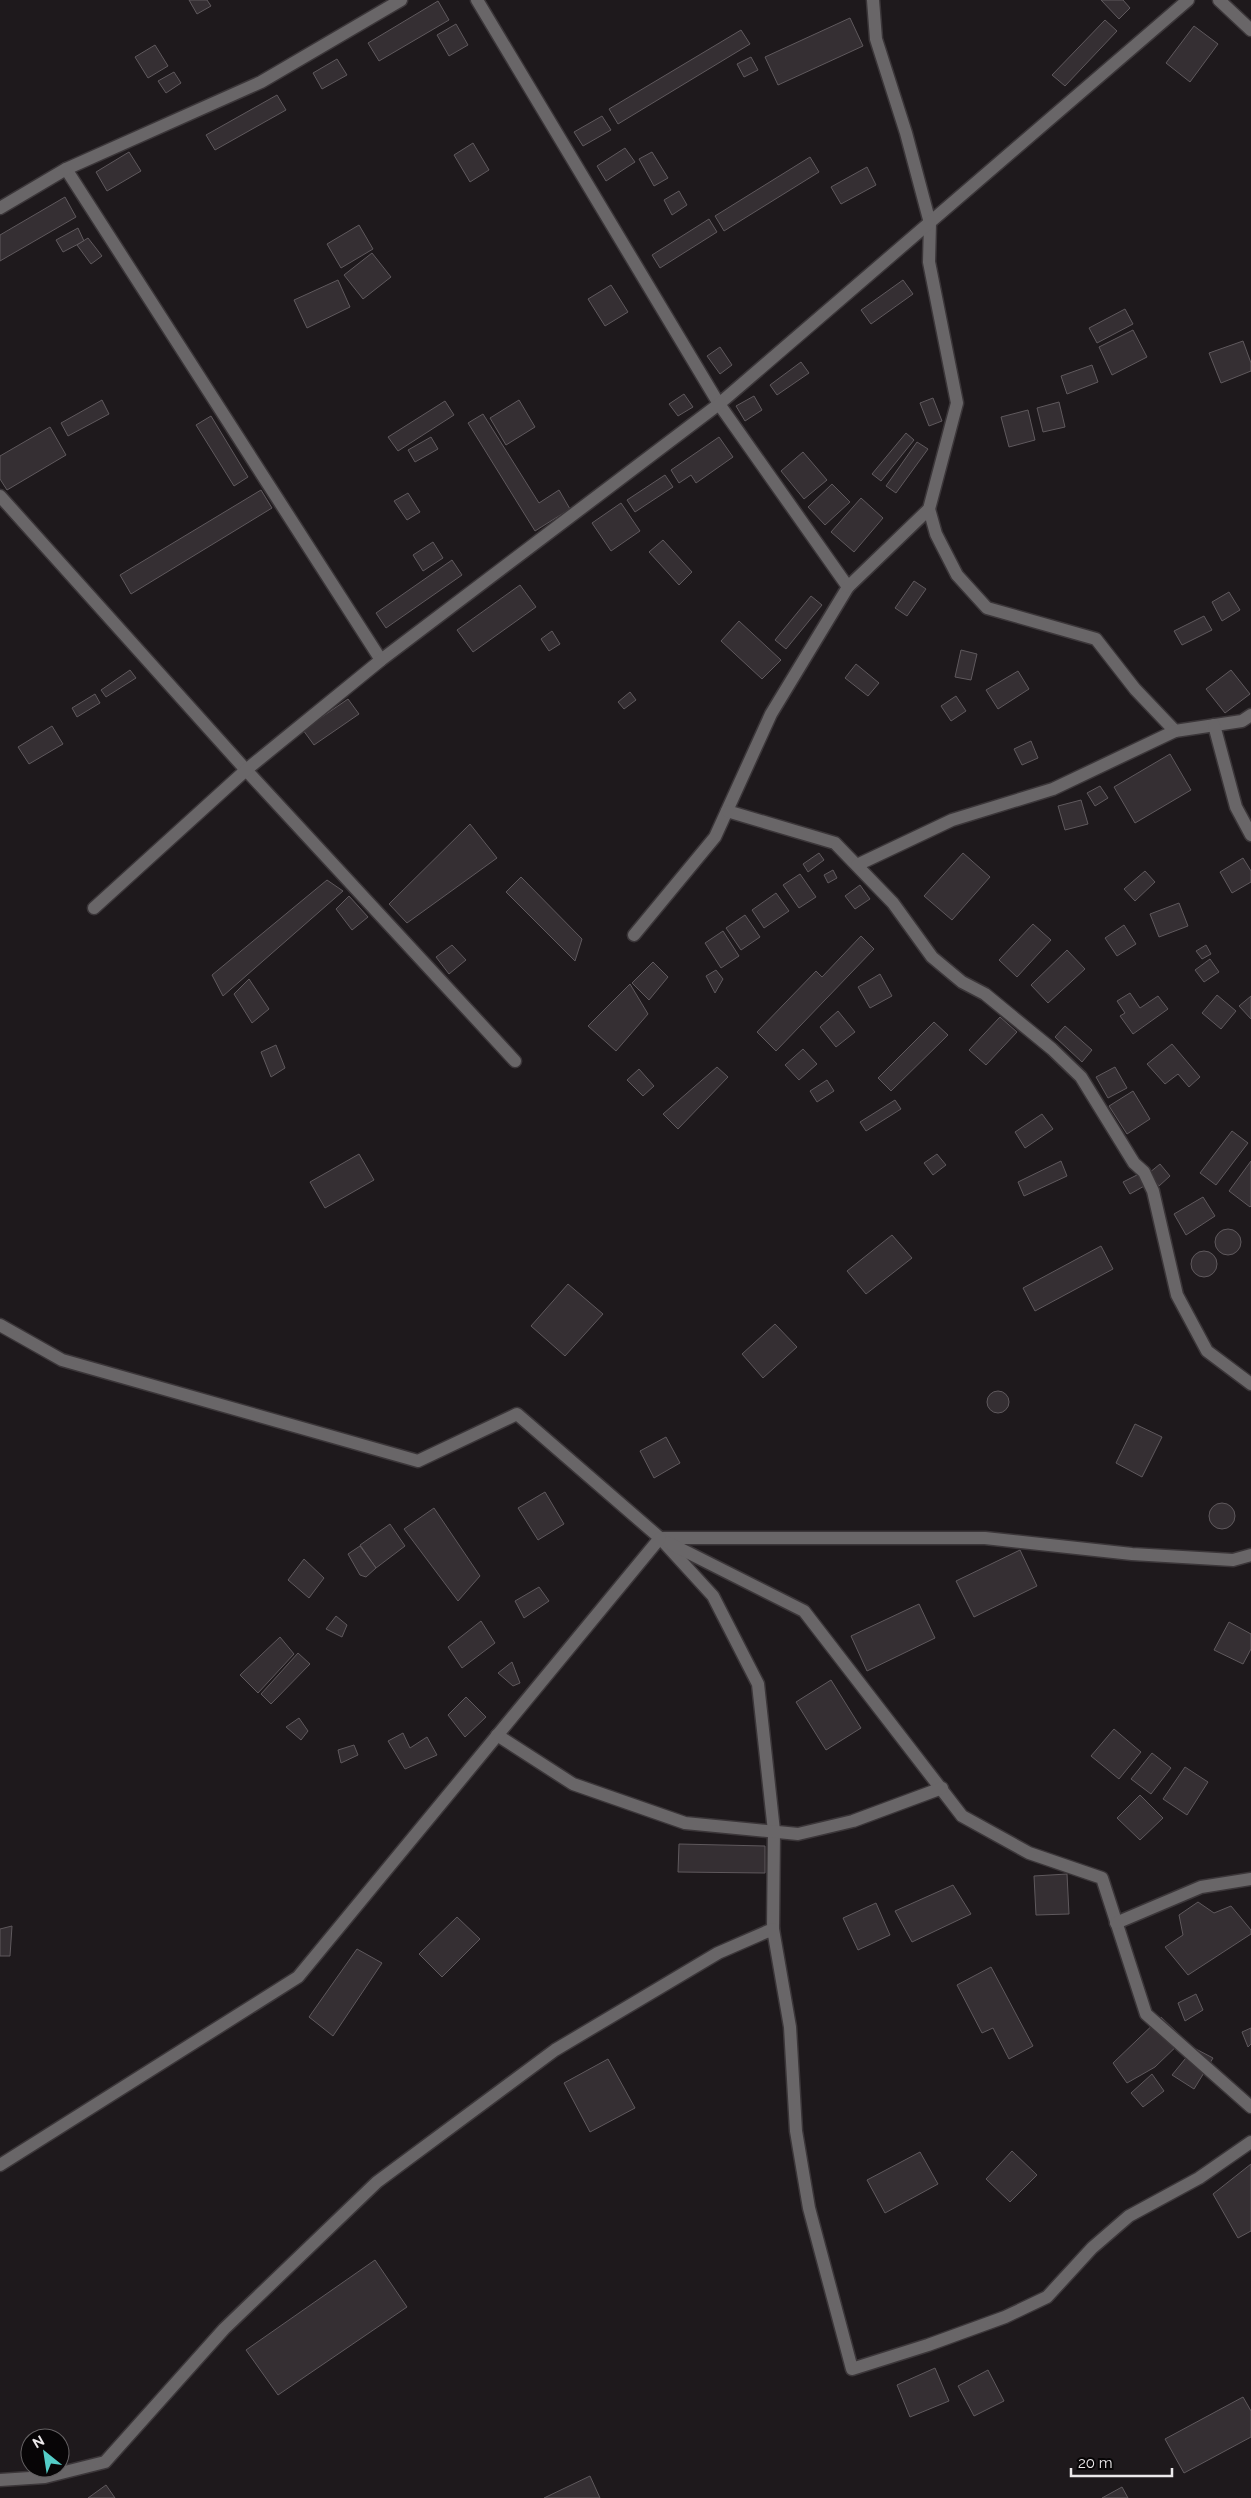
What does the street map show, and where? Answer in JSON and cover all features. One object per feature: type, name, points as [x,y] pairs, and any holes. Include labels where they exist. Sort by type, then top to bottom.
[{"type":"street","points":[[0,208],[66,169],[261,82],[401,0]]},
{"type":"street","points":[[477,0],[719,404],[848,587]]},
{"type":"street","points":[[873,0],[876,39],[906,133],[930,223],[929,262],[957,403],[929,509],[936,534],[957,575],[987,608],[1096,639],[1135,689],[1174,731]]},
{"type":"street","points":[[94,908],[246,770],[381,660],[719,404],[1188,0]]},
{"type":"street","points":[[1219,0],[1251,30]]},
{"type":"street","points":[[66,169],[381,660]]},
{"type":"street","points":[[0,496],[246,770],[515,1061]]},
{"type":"street","points":[[634,935],[714,837],[771,714],[848,587],[929,509]]},
{"type":"street","points":[[857,866],[952,820],[1053,789],[1174,731],[1242,721],[1251,715]]},
{"type":"street","points":[[1214,726],[1236,807],[1251,835]]},
{"type":"street","points":[[727,811],[835,843],[893,903],[932,957],[962,982],[985,994],[1000,1006],[1052,1049],[1080,1078],[1134,1163],[1144,1172],[1153,1191],[1177,1295],[1207,1351],[1251,1384]]},
{"type":"street","points":[[0,1325],[62,1360],[418,1461],[517,1414],[660,1538],[713,1596],[758,1684],[774,1831],[773,1929],[790,2027],[796,2131],[809,2208],[852,2368],[928,2345],[1006,2316],[1046,2297],[1092,2248],[1128,2216],[1199,2178],[1251,2142]]},
{"type":"street","points":[[660,1538],[985,1538],[1132,1554],[1233,1560],[1251,1555]]},
{"type":"street","points":[[0,2165],[298,1977],[660,1538]]},
{"type":"street","points":[[660,1538],[804,1610],[962,1816],[1021,1848],[1102,1878],[1146,2014],[1251,2107]]},
{"type":"street","points":[[497,1736],[573,1784],[685,1823],[798,1834],[853,1821],[942,1788]]},
{"type":"street","points":[[1116,1923],[1201,1887],[1251,1879]]},
{"type":"street","points":[[0,2480],[46,2477],[105,2462],[224,2329],[377,2182],[556,2050],[718,1952],[773,1929]]},
{"type":"building","points":[[189,0],[207,0],[211,6],[197,14]]},
{"type":"building","points":[[1101,0],[1123,0],[1130,8],[1119,19]]},
{"type":"building","points":[[438,1],[449,20],[379,61],[368,43]]},
{"type":"building","points":[[850,18],[863,46],[778,85],[765,57]]},
{"type":"building","points":[[1105,20],[1117,31],[1065,86],[1052,75]]},
{"type":"building","points":[[456,24],[468,45],[449,56],[437,35]]},
{"type":"building","points":[[1194,26],[1218,44],[1190,82],[1166,63]]},
{"type":"building","points":[[741,30],[750,44],[618,124],[609,109]]},
{"type":"building","points":[[155,45],[168,66],[148,78],[135,57]]},
{"type":"building","points":[[751,57],[758,70],[744,77],[737,64]]},
{"type":"building","points":[[337,59],[347,75],[322,89],[313,73]]},
{"type":"building","points":[[174,72],[181,83],[166,93],[158,81]]},
{"type":"building","points":[[277,95],[286,110],[215,150],[206,135]]},
{"type":"building","points":[[602,116],[611,130],[583,146],[574,132]]},
{"type":"building","points":[[473,143],[489,170],[470,182],[454,155]]},
{"type":"building","points":[[625,148],[635,162],[606,181],[597,166]]},
{"type":"building","points":[[129,152],[141,171],[107,191],[96,172]]},
{"type":"building","points":[[652,152],[668,178],[654,186],[639,159]]},
{"type":"building","points":[[810,157],[819,172],[724,231],[715,216]]},
{"type":"building","points":[[867,167],[876,185],[841,204],[831,187]]},
{"type":"building","points":[[679,191],[687,205],[672,215],[664,200]]},
{"type":"building","points":[[65,197],[76,217],[0,261],[0,235]]},
{"type":"building","points":[[709,219],[717,232],[660,268],[652,255]]},
{"type":"building","points":[[359,225],[373,249],[341,268],[327,244]]},
{"type":"building","points":[[78,228],[84,241],[63,252],[56,240]]},
{"type":"building","points":[[88,238],[102,256],[91,264],[77,245]]},
{"type":"building","points":[[372,253],[391,277],[363,299],[344,275]]},
{"type":"building","points":[[338,280],[350,307],[307,328],[294,300]]},
{"type":"building","points":[[903,280],[913,294],[871,324],[861,310]]},
{"type":"building","points":[[611,285],[628,312],[605,326],[588,299]]},
{"type":"building","points":[[1125,309],[1133,324],[1097,343],[1089,328]]},
{"type":"building","points":[[1133,330],[1147,357],[1112,375],[1099,347]]},
{"type":"building","points":[[1243,341],[1251,363],[1251,371],[1221,383],[1209,353]]},
{"type":"building","points":[[720,347],[732,365],[720,374],[707,356]]},
{"type":"building","points":[[801,362],[809,373],[777,395],[770,385]]},
{"type":"building","points":[[1092,365],[1098,382],[1067,394],[1061,376]]},
{"type":"building","points":[[684,394],[693,407],[678,416],[669,404]]},
{"type":"building","points":[[754,396],[762,410],[745,421],[736,406]]},
{"type":"building","points":[[933,398],[942,421],[929,426],[920,403]]},
{"type":"building","points":[[102,400],[109,414],[68,436],[61,423]]},
{"type":"building","points":[[519,400],[535,427],[506,445],[490,418]]},
{"type":"building","points":[[445,401],[454,415],[398,451],[388,437]]},
{"type":"building","points":[[1059,402],[1065,427],[1043,432],[1037,408]]},
{"type":"building","points":[[1028,410],[1035,440],[1009,447],[1001,417]]},
{"type":"building","points":[[483,414],[539,503],[559,490],[570,509],[535,531],[468,423]]},
{"type":"building","points":[[211,416],[248,477],[234,486],[196,425]]},
{"type":"building","points":[[50,427],[66,455],[7,490],[0,479],[0,456]]},
{"type":"building","points":[[906,433],[914,440],[881,481],[872,474]]},
{"type":"building","points":[[431,437],[438,449],[415,462],[408,450]]},
{"type":"building","points":[[719,437],[733,457],[696,483],[691,475],[679,483],[671,470]]},
{"type":"building","points":[[917,442],[928,449],[896,493],[886,486]]},
{"type":"building","points":[[803,452],[827,480],[804,499],[781,471]]},
{"type":"building","points":[[665,475],[673,487],[635,512],[627,500]]},
{"type":"building","points":[[832,484],[850,502],[825,525],[808,507]]},
{"type":"building","points":[[261,490],[272,508],[131,594],[120,575]]},
{"type":"building","points":[[408,493],[420,512],[407,520],[394,501]]},
{"type":"building","points":[[861,498],[883,518],[854,552],[831,532]]},
{"type":"building","points":[[621,503],[640,531],[611,551],[592,523]]},
{"type":"building","points":[[663,540],[692,572],[679,585],[649,552]]},
{"type":"building","points":[[433,542],[443,558],[423,571],[413,555]]},
{"type":"building","points":[[452,560],[462,575],[386,628],[376,613]]},
{"type":"building","points":[[914,581],[926,589],[907,616],[895,608]]},
{"type":"building","points":[[520,585],[536,607],[473,652],[457,630]]},
{"type":"building","points":[[1229,592],[1240,610],[1222,621],[1212,602]]},
{"type":"building","points":[[811,596],[822,605],[786,649],[775,640]]},
{"type":"building","points":[[1204,616],[1212,630],[1182,645],[1174,631]]},
{"type":"building","points":[[739,621],[781,660],[762,679],[721,641]]},
{"type":"building","points":[[552,631],[560,644],[549,651],[541,639]]},
{"type":"building","points":[[961,650],[977,654],[971,680],[955,677]]},
{"type":"building","points":[[856,664],[879,683],[868,696],[845,678]]},
{"type":"building","points":[[130,670],[136,678],[106,697],[101,690]]},
{"type":"building","points":[[1231,670],[1250,694],[1225,713],[1206,689]]},
{"type":"building","points":[[1018,671],[1029,689],[998,709],[986,690]]},
{"type":"building","points":[[630,692],[636,700],[624,709],[618,702]]},
{"type":"building","points":[[95,694],[100,703],[77,717],[72,708]]},
{"type":"building","points":[[956,696],[966,711],[951,721],[941,706]]},
{"type":"building","points":[[348,699],[359,714],[314,745],[303,730]]},
{"type":"building","points":[[52,726],[63,744],[29,764],[18,747]]},
{"type":"building","points":[[1031,741],[1038,758],[1022,765],[1014,749]]},
{"type":"building","points":[[1170,754],[1191,790],[1135,823],[1114,787]]},
{"type":"building","points":[[1100,786],[1108,798],[1095,806],[1087,793]]},
{"type":"building","points":[[1081,800],[1088,824],[1065,830],[1058,806]]},
{"type":"building","points":[[470,824],[497,858],[407,923],[389,904]]},
{"type":"building","points":[[819,853],[824,860],[808,872],[803,864]]},
{"type":"building","points":[[963,853],[990,877],[952,920],[924,896]]},
{"type":"building","points":[[1243,858],[1251,871],[1251,882],[1232,893],[1220,872]]},
{"type":"building","points":[[833,870],[837,878],[828,883],[824,875]]},
{"type":"building","points":[[1145,871],[1155,882],[1135,901],[1124,889]]},
{"type":"building","points":[[800,874],[816,897],[799,908],[783,885]]},
{"type":"building","points":[[521,877],[582,939],[575,961],[506,892]]},
{"type":"building","points":[[327,880],[343,891],[223,996],[212,975]]},
{"type":"building","points":[[860,885],[870,899],[855,909],[845,896]]},
{"type":"building","points":[[776,893],[789,911],[764,928],[752,910]]},
{"type":"building","points":[[349,896],[368,917],[352,930],[336,909]]},
{"type":"building","points":[[1179,903],[1188,926],[1159,937],[1150,914]]},
{"type":"building","points":[[745,915],[760,937],[741,950],[726,928]]},
{"type":"building","points":[[1033,924],[1051,940],[1017,977],[999,960]]},
{"type":"building","points":[[1124,925],[1136,944],[1117,956],[1105,938]]},
{"type":"building","points":[[723,931],[739,956],[721,968],[705,943]]},
{"type":"building","points":[[861,936],[874,949],[776,1051],[757,1032],[816,971],[822,977]]},
{"type":"building","points":[[452,945],[466,960],[449,974],[436,957]]},
{"type":"building","points":[[1206,945],[1211,954],[1202,959],[1196,951]]},
{"type":"building","points":[[1067,950],[1085,969],[1048,1003],[1031,985]]},
{"type":"building","points":[[1210,959],[1219,972],[1204,982],[1195,970]]},
{"type":"building","points":[[653,962],[668,977],[649,1000],[632,983]]},
{"type":"building","points":[[716,970],[723,979],[715,993],[706,976]]},
{"type":"building","points":[[880,974],[892,996],[870,1008],[858,987]]},
{"type":"building","points":[[249,979],[269,1009],[252,1023],[234,994]]},
{"type":"building","points":[[630,984],[648,1014],[616,1051],[588,1026]]},
{"type":"building","points":[[1130,993],[1140,1008],[1158,996],[1168,1009],[1133,1034],[1120,1016],[1125,1013],[1117,1001]]},
{"type":"building","points":[[1217,995],[1236,1011],[1221,1029],[1202,1013]]},
{"type":"building","points":[[1251,996],[1251,1019],[1239,1006]]},
{"type":"building","points":[[838,1011],[855,1032],[836,1047],[820,1027]]},
{"type":"building","points":[[1000,1017],[1017,1032],[986,1065],[969,1050]]},
{"type":"building","points":[[934,1022],[948,1035],[891,1091],[878,1078]]},
{"type":"building","points":[[1065,1026],[1092,1050],[1082,1062],[1055,1037]]},
{"type":"building","points":[[1172,1044],[1200,1077],[1189,1087],[1178,1074],[1165,1084],[1147,1064]]},
{"type":"building","points":[[276,1045],[285,1068],[271,1077],[261,1052]]},
{"type":"building","points":[[803,1049],[817,1064],[799,1080],[785,1065]]},
{"type":"building","points":[[717,1067],[728,1077],[678,1129],[663,1114]]},
{"type":"building","points":[[1115,1067],[1127,1088],[1108,1098],[1096,1077]]},
{"type":"building","points":[[639,1069],[654,1086],[643,1096],[627,1080]]},
{"type":"building","points":[[827,1080],[834,1091],[817,1102],[810,1091]]},
{"type":"building","points":[[1133,1091],[1150,1119],[1127,1134],[1109,1106]]},
{"type":"building","points":[[895,1100],[901,1109],[866,1131],[860,1122]]},
{"type":"building","points":[[1042,1114],[1053,1129],[1025,1148],[1015,1132]]},
{"type":"building","points":[[1232,1131],[1248,1143],[1216,1185],[1200,1173]]},
{"type":"building","points":[[359,1154],[374,1180],[325,1208],[310,1182]]},
{"type":"building","points":[[937,1154],[946,1165],[933,1175],[924,1163]]},
{"type":"building","points":[[1061,1161],[1067,1176],[1024,1196],[1018,1182]]},
{"type":"building","points":[[1251,1161],[1251,1206],[1250,1207],[1229,1191]]},
{"type":"building","points":[[1160,1164],[1170,1176],[1159,1186],[1149,1173]]},
{"type":"building","points":[[1139,1174],[1146,1185],[1130,1194],[1123,1182]]},
{"type":"building","points":[[1203,1197],[1215,1216],[1186,1235],[1174,1214]]},
{"type":"building","points":[[1228,1229],[1237,1233],[1241,1242],[1237,1251],[1228,1255],[1219,1251],[1215,1242],[1219,1233]]},
{"type":"building","points":[[892,1235],[912,1258],[866,1294],[847,1271]]},
{"type":"building","points":[[1101,1246],[1113,1269],[1035,1311],[1023,1288]]},
{"type":"building","points":[[1204,1251],[1213,1255],[1217,1264],[1213,1273],[1204,1277],[1195,1273],[1191,1264],[1195,1255]]},
{"type":"building","points":[[568,1284],[603,1314],[565,1356],[531,1326]]},
{"type":"building","points":[[775,1324],[797,1347],[763,1378],[742,1354]]},
{"type":"building","points":[[998,1391],[1006,1394],[1009,1402],[1006,1410],[998,1413],[990,1410],[987,1402],[990,1394]]},
{"type":"building","points":[[1135,1424],[1162,1437],[1142,1477],[1116,1463]]},
{"type":"building","points":[[666,1437],[680,1463],[654,1478],[640,1451]]},
{"type":"building","points":[[545,1492],[564,1524],[538,1540],[518,1508]]},
{"type":"building","points":[[1222,1503],[1231,1507],[1235,1516],[1231,1525],[1222,1529],[1213,1525],[1209,1516],[1213,1507]]},
{"type":"building","points":[[434,1508],[480,1576],[458,1601],[404,1529]]},
{"type":"building","points":[[390,1524],[405,1546],[376,1568],[360,1545]]},
{"type":"building","points":[[360,1546],[376,1568],[366,1577],[360,1575],[348,1554]]},
{"type":"building","points":[[1020,1550],[1037,1586],[974,1617],[956,1581]]},
{"type":"building","points":[[304,1559],[324,1578],[309,1598],[288,1580]]},
{"type":"building","points":[[539,1587],[549,1601],[524,1618],[515,1601]]},
{"type":"building","points":[[919,1604],[935,1638],[867,1671],[851,1636]]},
{"type":"building","points":[[336,1616],[347,1625],[342,1637],[326,1629]]},
{"type":"building","points":[[481,1621],[495,1643],[462,1668],[448,1647]]},
{"type":"building","points":[[1229,1622],[1251,1634],[1251,1649],[1243,1664],[1214,1650]]},
{"type":"building","points":[[280,1637],[294,1654],[258,1693],[240,1675]]},
{"type":"building","points":[[298,1653],[310,1664],[271,1704],[261,1694]]},
{"type":"building","points":[[512,1662],[520,1683],[513,1686],[498,1673]]},
{"type":"building","points":[[831,1680],[861,1728],[826,1750],[796,1702]]},
{"type":"building","points":[[466,1697],[486,1717],[465,1737],[448,1715]]},
{"type":"building","points":[[299,1718],[308,1731],[301,1740],[286,1727]]},
{"type":"building","points":[[1114,1729],[1141,1752],[1119,1779],[1091,1756]]},
{"type":"building","points":[[403,1733],[410,1748],[427,1737],[437,1755],[405,1769],[388,1741]]},
{"type":"building","points":[[354,1745],[358,1755],[341,1763],[338,1750]]},
{"type":"building","points":[[1152,1753],[1171,1768],[1151,1794],[1131,1779]]},
{"type":"building","points":[[1185,1767],[1208,1782],[1187,1815],[1163,1799]]},
{"type":"building","points":[[1140,1795],[1163,1818],[1140,1840],[1117,1818]]},
{"type":"building","points":[[679,1844],[765,1846],[765,1873],[678,1872]]},
{"type":"building","points":[[1067,1874],[1069,1914],[1036,1915],[1034,1876]]},
{"type":"building","points":[[953,1885],[971,1914],[912,1942],[895,1911]]},
{"type":"building","points":[[1198,1902],[1214,1913],[1231,1906],[1251,1930],[1251,1934],[1188,1975],[1165,1947],[1183,1935],[1179,1915]]},
{"type":"building","points":[[876,1903],[890,1935],[858,1950],[843,1918]]},
{"type":"building","points":[[457,1917],[480,1939],[442,1977],[419,1954]]},
{"type":"building","points":[[12,1926],[10,1956],[0,1956],[0,1929]]},
{"type":"building","points":[[357,1949],[382,1963],[333,2036],[309,2017]]},
{"type":"building","points":[[991,1967],[1033,2046],[1009,2059],[993,2028],[982,2033],[957,1985]]},
{"type":"building","points":[[1196,1994],[1203,2010],[1185,2021],[1178,2003]]},
{"type":"building","points":[[1161,2017],[1184,2039],[1155,2067],[1127,2083],[1113,2063]]},
{"type":"building","points":[[1251,2028],[1251,2044],[1248,2047],[1242,2032]]},
{"type":"building","points":[[1194,2048],[1213,2058],[1194,2089],[1172,2075]]},
{"type":"building","points":[[608,2059],[635,2108],[590,2132],[564,2083]]},
{"type":"building","points":[[1152,2074],[1164,2091],[1143,2107],[1131,2093]]},
{"type":"building","points":[[1012,2151],[1037,2175],[1010,2202],[986,2179]]},
{"type":"building","points":[[920,2152],[938,2184],[885,2213],[867,2180]]},
{"type":"building","points":[[1251,2164],[1251,2231],[1238,2238],[1213,2194]]},
{"type":"building","points":[[375,2260],[407,2307],[278,2395],[246,2350]]},
{"type":"building","points":[[935,2368],[949,2401],[910,2417],[897,2385]]},
{"type":"building","points":[[988,2370],[1004,2401],[974,2416],[958,2386]]},
{"type":"building","points":[[1243,2397],[1251,2411],[1251,2437],[1184,2473],[1165,2439]]},
{"type":"building","points":[[590,2476],[600,2498],[544,2498]]},
{"type":"building","points":[[106,2485],[115,2498],[88,2498]]},
{"type":"building","points":[[1122,2487],[1128,2498],[1102,2498]]}]
